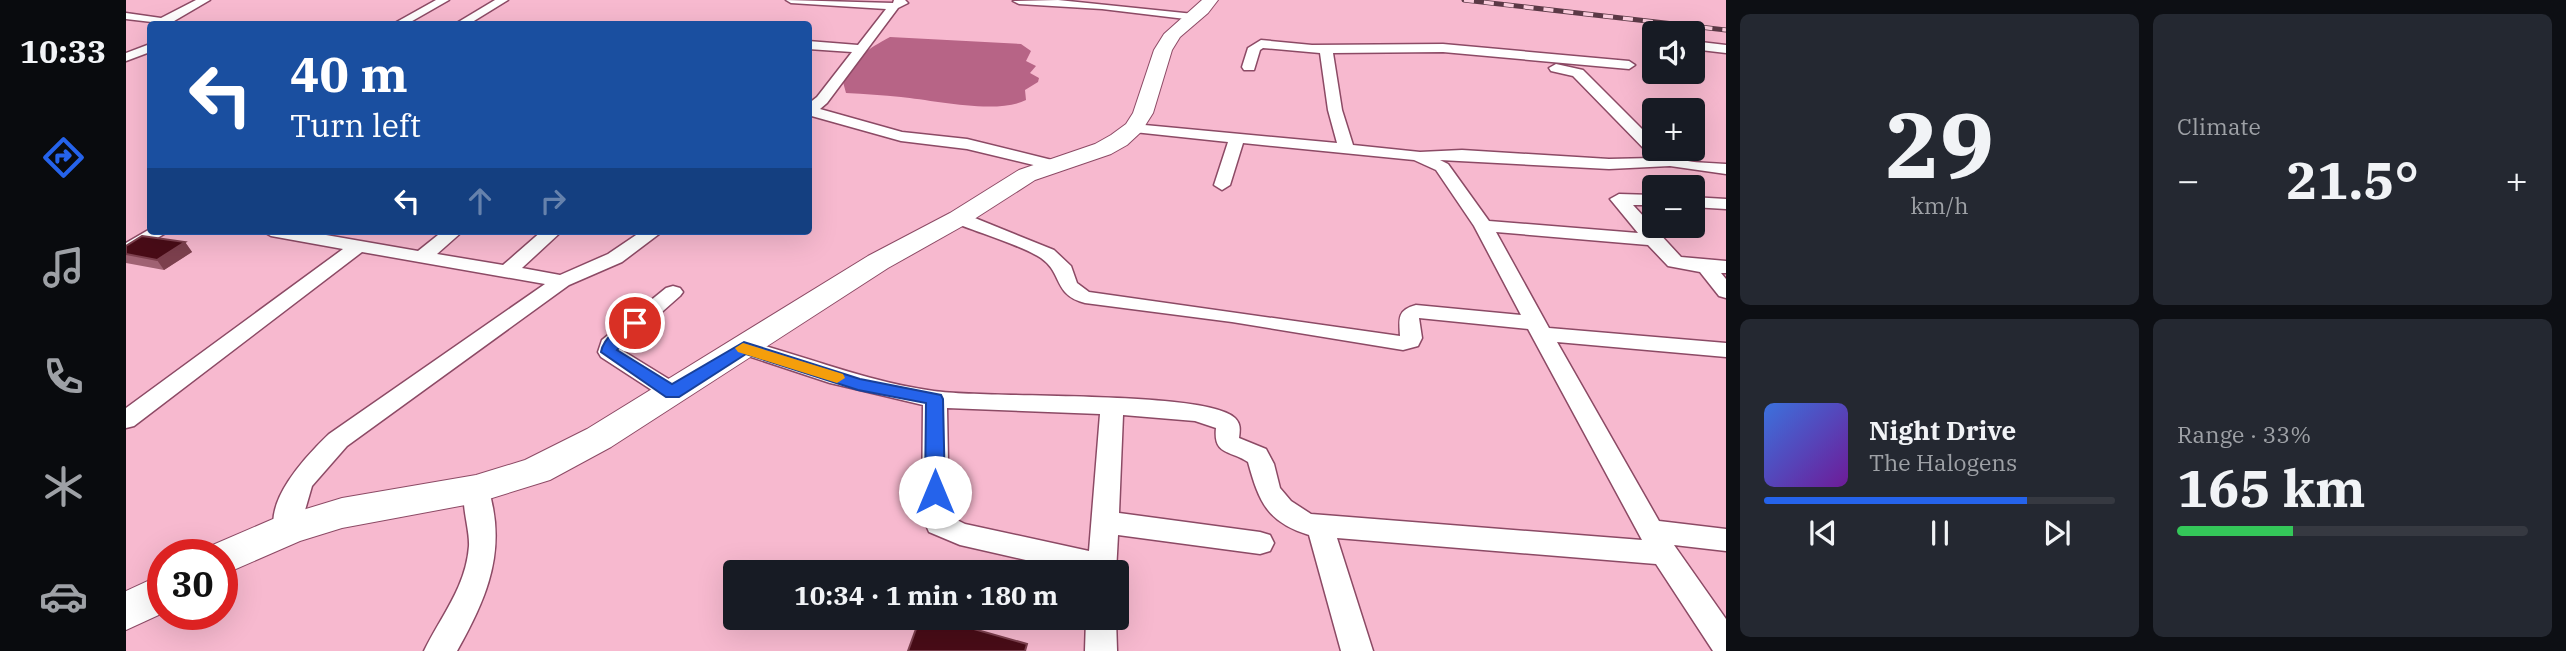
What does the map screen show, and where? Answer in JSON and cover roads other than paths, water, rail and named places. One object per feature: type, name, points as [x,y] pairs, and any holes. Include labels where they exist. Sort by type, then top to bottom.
[{"type":"street","points":[[166,21],[205,0]]},
{"type":"street","points":[[405,21],[444,0]]},
{"type":"street","points":[[466,21],[503,0]]},
{"type":"street","points":[[791,0],[896,3]]},
{"type":"street","points":[[1019,1],[1202,8]]},
{"type":"street","points":[[812,108],[822,100],[896,3]]},
{"type":"street","points":[[238,552],[287,530],[342,513],[475,489],[537,470],[599,438],[878,262],[959,218],[1027,175],[1103,149],[1134,128],[1143,113],[1163,50],[1172,34],[1202,8]]},
{"type":"street","points":[[126,16],[152,21]]},
{"type":"street","points":[[812,45],[859,49]]},
{"type":"street","points":[[1249,67],[1257,45],[1326,49],[1423,47],[1629,65]]},
{"type":"street","points":[[1705,46],[1726,48]]},
{"type":"street","points":[[126,57],[147,49]]},
{"type":"street","points":[[1326,49],[1335,110],[1346,148]]},
{"type":"street","points":[[1549,58],[1556,68],[1578,73],[1659,156],[1669,162]]},
{"type":"street","points":[[812,111],[901,136],[967,144],[1054,165]]},
{"type":"street","points":[[1134,128],[1417,156],[1462,155],[1609,164],[1669,162],[1726,169]]},
{"type":"street","points":[[1222,185],[1237,137]]},
{"type":"street","points":[[1417,156],[1442,167],[1483,226],[1540,329],[1576,402],[1658,542],[1726,645]]},
{"type":"street","points":[[1642,200],[1619,199],[1642,227]]},
{"type":"street","points":[[1705,203],[1726,204]]},
{"type":"street","points":[[959,218],[1047,254],[1064,270],[1068,284],[1074,292],[1097,299],[1231,316],[1391,343],[1410,341],[1412,336],[1408,318],[1416,311],[1540,329],[1726,350]]},
{"type":"street","points":[[1483,226],[1653,240],[1675,261],[1706,267],[1726,267]]},
{"type":"street","points":[[126,251],[153,235]]},
{"type":"street","points":[[307,235],[352,240],[421,257],[562,281]]},
{"type":"street","points":[[421,257],[449,235]]},
{"type":"street","points":[[506,272],[548,235]]},
{"type":"street","points":[[287,530],[289,507],[295,490],[314,463],[338,440],[562,281],[615,258],[648,235]]},
{"type":"street","points":[[126,420],[352,240]]},
{"type":"street","points":[[1706,267],[1726,292]]},
{"type":"street","points":[[672,393],[609,352],[610,345],[673,292]]},
{"type":"street","points":[[744,347],[858,384],[935,399],[1112,406],[1180,412],[1225,421],[1228,429],[1227,441],[1254,453],[1260,459],[1265,484],[1278,505],[1299,522],[1320,527],[1658,542],[1726,540]]},
{"type":"street","points":[[935,399],[935,516],[939,524],[960,534],[1065,560]]},
{"type":"street","points":[[1103,560],[1112,406]]},
{"type":"street","points":[[440,651],[462,616],[481,569],[483,533],[475,489]]},
{"type":"street","points":[[1105,522],[1260,542]]},
{"type":"street","points":[[1320,527],[1357,651]]},
{"type":"street","points":[[126,612],[147,601]]},
{"type":"street","points":[[1101,630],[1101,651]]},
{"type":"railway","points":[[1464,0],[1726,30]]}]
